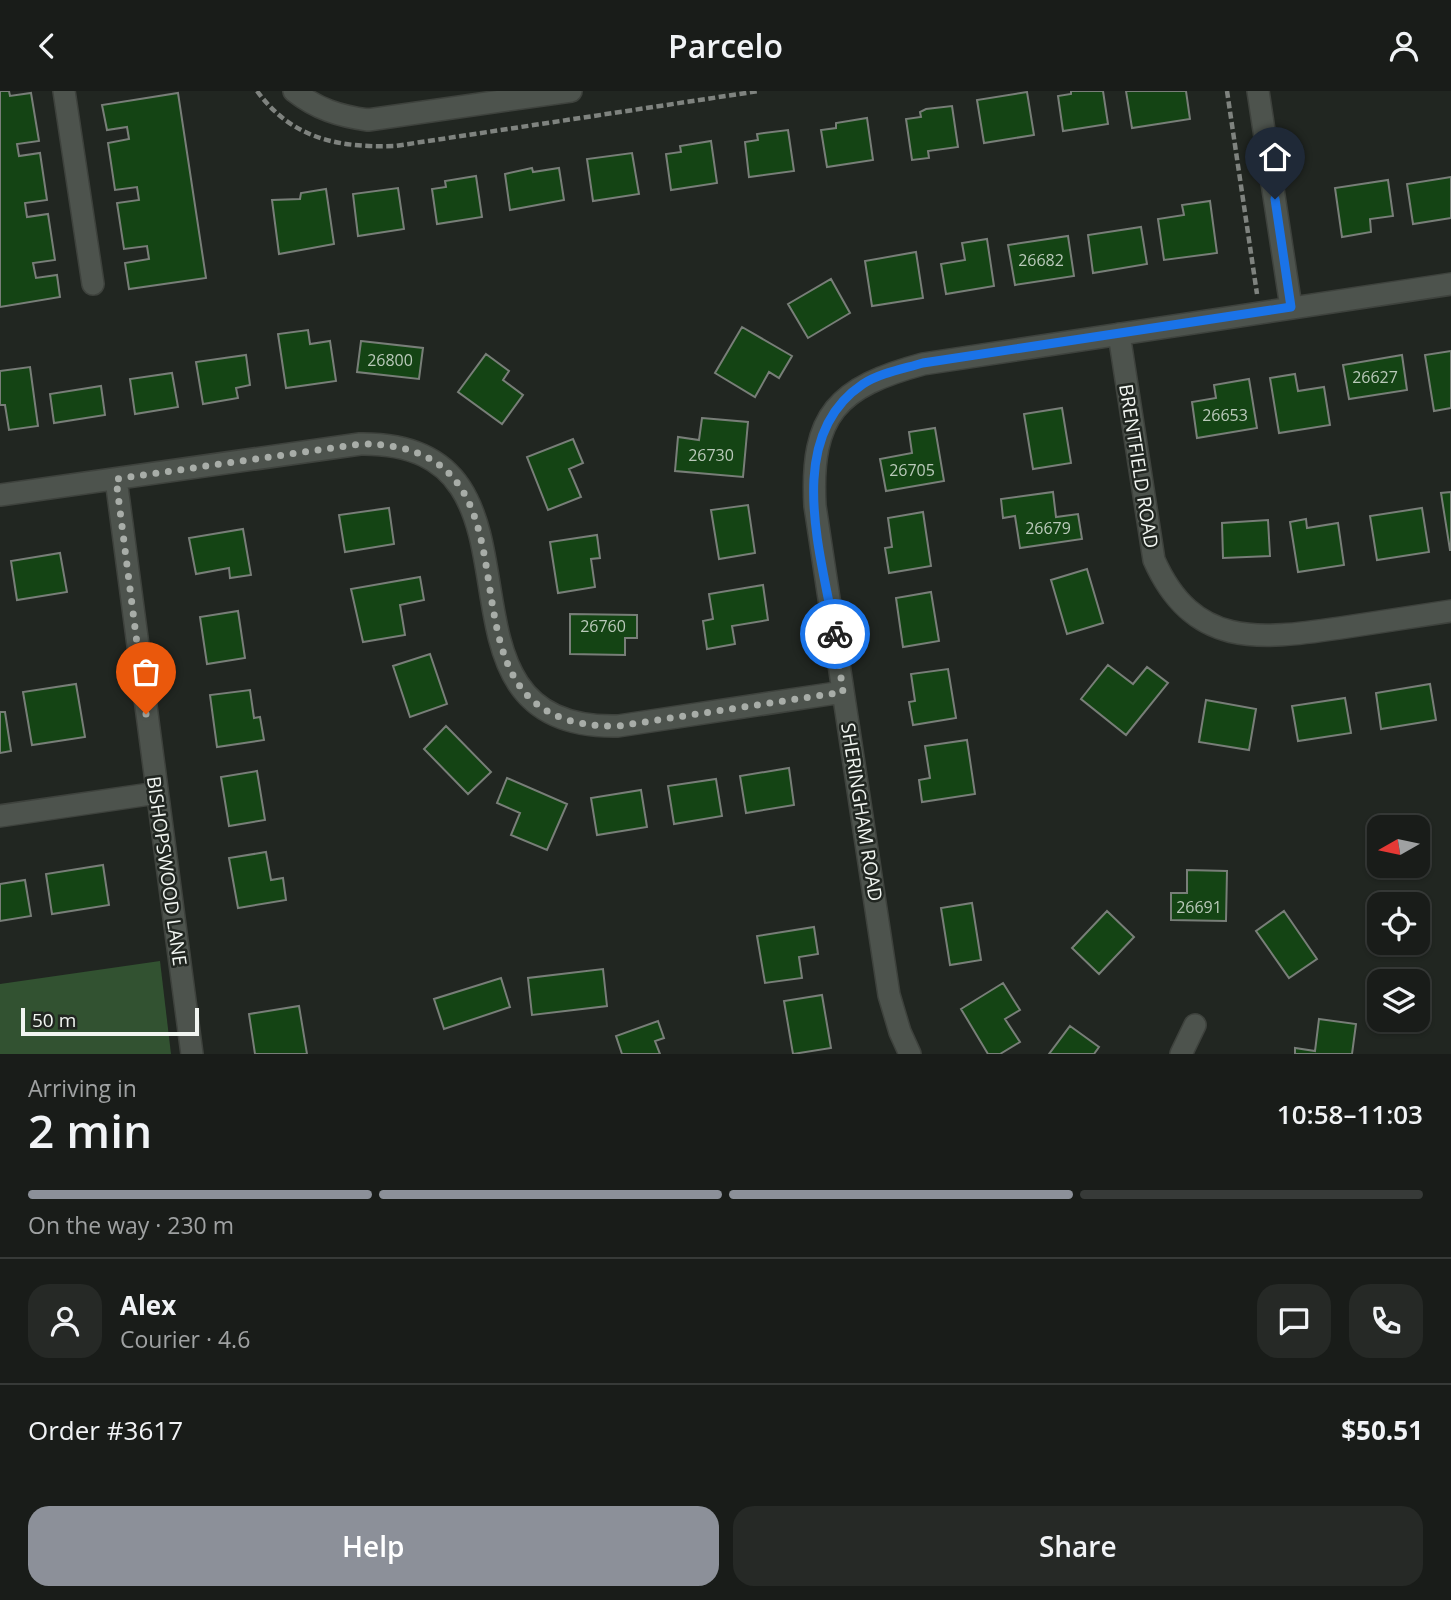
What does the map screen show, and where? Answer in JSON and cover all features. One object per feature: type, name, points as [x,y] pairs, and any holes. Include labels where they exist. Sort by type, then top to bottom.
[{"type":"street","points":[[64,91],[93,284]]},
{"type":"street","points":[[294,91],[314,106],[339,116],[368,120],[571,91]]},
{"type":"street","points":[[1258,91],[1291,307]]},
{"type":"street","name":"SHERINGHAM ROAD","points":[[910,1054],[889,995],[815,506],[813,472],[820,437],[837,407],[864,383],[880,375],[923,363],[1451,284]]},
{"type":"street","name":"BRENTFIELD ROAD","points":[[1119,334],[1154,560],[1172,593],[1184,607],[1216,627],[1252,636],[1283,636],[1451,611]]},
{"type":"street","points":[[0,495],[360,444],[396,446],[430,459],[444,470],[468,497],[481,531],[494,618],[503,655],[516,682],[549,712],[582,725],[618,726],[843,692]]},
{"type":"street","name":"BISHOPSWOOD LANE","points":[[116,479],[192,1054]]},
{"type":"street","points":[[0,816],[157,793]]},
{"type":"street","points":[[1181,1054],[1195,1025]]},
{"type":"path","points":[[1227,91],[1258,298]]},
{"type":"green space","points":[[160,961],[171,1054],[0,1054],[0,984]]},
{"type":"building","points":[[0,91],[9,91],[10,96],[31,93],[39,141],[17,144],[19,156],[40,153],[47,200],[25,203],[27,217],[48,214],[55,260],[33,263],[36,278],[57,275],[60,297],[0,307]]},
{"type":"building","points":[[1071,91],[1103,91],[1108,124],[1063,131],[1058,96],[1071,94]]},
{"type":"building","points":[[1126,91],[1186,91],[1190,119],[1132,128]]},
{"type":"building","points":[[1027,92],[1034,135],[984,143],[977,100]]},
{"type":"building","points":[[178,93],[206,278],[129,289],[125,263],[149,259],[147,246],[124,249],[117,203],[139,200],[137,187],[115,190],[108,143],[129,139],[127,127],[107,130],[102,105]]},
{"type":"building","points":[[952,106],[958,147],[928,151],[929,158],[912,160],[906,119],[921,117],[920,112],[926,109]]},
{"type":"building","points":[[867,118],[873,160],[827,167],[821,130],[836,128],[836,123]]},
{"type":"building","points":[[788,130],[794,171],[749,177],[745,142],[758,140],[757,134]]},
{"type":"building","points":[[711,141],[717,183],[671,190],[666,154],[681,152],[680,146]]},
{"type":"building","points":[[632,153],[639,194],[593,201],[587,159]]},
{"type":"building","points":[[532,168],[533,172],[559,168],[564,200],[510,210],[505,174]]},
{"type":"building","points":[[476,176],[482,217],[437,224],[432,189],[446,187],[445,181]]},
{"type":"building","points":[[1451,177],[1451,218],[1413,224],[1407,184]]},
{"type":"building","points":[[1388,180],[1393,216],[1370,219],[1371,232],[1342,237],[1335,188]]},
{"type":"building","points":[[398,188],[404,229],[358,236],[353,194]]},
{"type":"building","points":[[326,189],[334,244],[279,254],[272,200],[300,199],[301,193]]},
{"type":"building","points":[[1210,201],[1217,253],[1164,260],[1158,219],[1184,215],[1182,205]]},
{"type":"building","points":[[1141,227],[1147,264],[1093,273],[1088,235]]},
{"type":"building","points":[[1068,236],[1074,276],[1015,285],[1008,245]]},
{"type":"building","points":[[987,239],[994,286],[946,294],[941,264],[965,260],[962,243]]},
{"type":"building","points":[[916,252],[923,298],[872,306],[865,261]]},
{"type":"building","points":[[831,279],[850,313],[808,338],[788,304]]},
{"type":"building","points":[[742,327],[792,356],[779,378],[769,372],[755,397],[715,373]]},
{"type":"building","points":[[308,330],[310,344],[330,341],[336,381],[286,388],[278,334]]},
{"type":"building","points":[[361,341],[423,348],[419,379],[357,372]]},
{"type":"building","points":[[1451,351],[1451,408],[1434,411],[1425,355]]},
{"type":"building","points":[[486,354],[509,371],[503,380],[523,395],[502,424],[458,392]]},
{"type":"building","points":[[246,355],[250,385],[236,388],[238,398],[203,404],[196,362]]},
{"type":"building","points":[[1402,355],[1407,390],[1349,399],[1343,365]]},
{"type":"building","points":[[30,367],[38,426],[9,430],[5,405],[0,405],[0,371]]},
{"type":"building","points":[[172,373],[178,407],[135,414],[130,379]]},
{"type":"building","points":[[1295,374],[1298,391],[1324,387],[1330,425],[1279,433],[1270,378]]},
{"type":"building","points":[[1249,379],[1257,428],[1197,438],[1192,402],[1216,398],[1214,385]]},
{"type":"building","points":[[101,386],[105,415],[54,423],[50,394]]},
{"type":"building","points":[[1062,408],[1071,463],[1033,469],[1024,414]]},
{"type":"building","points":[[702,418],[748,422],[743,477],[675,471],[678,437],[699,440]]},
{"type":"building","points":[[935,428],[944,481],[886,491],[880,459],[912,453],[909,432]]},
{"type":"building","points":[[573,439],[583,463],[569,469],[581,497],[548,510],[527,457]]},
{"type":"building","points":[[1053,492],[1056,517],[1078,514],[1082,539],[1020,548],[1015,516],[1003,518],[1001,499]]},
{"type":"building","points":[[1451,492],[1451,550],[1450,550],[1441,493]]},
{"type":"building","points":[[748,505],[755,553],[719,559],[711,510]]},
{"type":"building","points":[[389,508],[394,544],[345,552],[339,515]]},
{"type":"building","points":[[1422,508],[1429,552],[1377,560],[1370,516]]},
{"type":"building","points":[[923,512],[931,566],[889,573],[885,548],[892,547],[888,518]]},
{"type":"building","points":[[1306,519],[1307,528],[1338,523],[1344,565],[1298,572],[1290,522]]},
{"type":"building","points":[[1268,520],[1270,556],[1223,558],[1222,523]]},
{"type":"building","points":[[243,529],[251,575],[230,578],[229,568],[196,574],[189,538]]},
{"type":"building","points":[[597,535],[600,558],[591,559],[595,587],[558,593],[550,542]]},
{"type":"building","points":[[60,553],[67,592],[17,600],[11,561]]},
{"type":"building","points":[[1087,569],[1103,623],[1067,634],[1051,580]]},
{"type":"building","points":[[420,577],[424,600],[400,605],[405,635],[363,642],[351,589]]},
{"type":"building","points":[[763,585],[768,620],[732,626],[735,644],[707,649],[703,621],[713,619],[709,594]]},
{"type":"building","points":[[931,592],[939,641],[903,647],[896,598]]},
{"type":"building","points":[[238,611],[245,658],[207,664],[200,617]]},
{"type":"building","points":[[570,614],[637,615],[637,638],[625,638],[625,655],[570,654]]},
{"type":"building","points":[[430,654],[447,704],[410,717],[393,666]]},
{"type":"building","points":[[1108,665],[1133,684],[1147,667],[1168,683],[1126,735],[1081,699]]},
{"type":"building","points":[[948,669],[956,718],[913,725],[909,702],[915,701],[911,674]]},
{"type":"building","points":[[76,684],[85,737],[32,745],[23,692]]},
{"type":"building","points":[[1430,684],[1436,720],[1381,729],[1376,693]]},
{"type":"building","points":[[250,690],[254,718],[260,717],[264,740],[217,747],[210,695]]},
{"type":"building","points":[[1345,698],[1351,733],[1298,741],[1292,706]]},
{"type":"building","points":[[1206,700],[1256,709],[1249,750],[1199,742]]},
{"type":"building","points":[[0,712],[5,712],[11,751],[0,753]]},
{"type":"building","points":[[446,726],[491,772],[468,794],[424,749]]},
{"type":"building","points":[[967,740],[975,794],[922,802],[919,780],[930,778],[925,746]]},
{"type":"building","points":[[789,768],[794,805],[746,813],[740,776]]},
{"type":"building","points":[[257,771],[265,820],[229,826],[221,777]]},
{"type":"building","points":[[507,778],[567,804],[547,850],[511,835],[520,813],[497,803]]},
{"type":"building","points":[[716,779],[722,816],[674,824],[668,786]]},
{"type":"building","points":[[641,790],[647,827],[597,835],[591,798]]},
{"type":"building","points":[[266,852],[271,880],[283,878],[286,900],[238,908],[229,858]]},
{"type":"building","points":[[103,865],[109,905],[52,914],[46,874]]},
{"type":"building","points":[[1187,870],[1227,871],[1226,921],[1171,920],[1171,893],[1187,893]]},
{"type":"building","points":[[25,880],[31,916],[0,921],[0,884]]},
{"type":"building","points":[[972,903],[981,960],[950,965],[941,908]]},
{"type":"building","points":[[1107,911],[1134,937],[1099,974],[1072,948]]},
{"type":"building","points":[[1284,911],[1317,959],[1289,978],[1256,931]]},
{"type":"building","points":[[814,927],[818,954],[799,957],[802,978],[765,983],[757,936]]},
{"type":"building","points":[[603,969],[607,1006],[532,1015],[528,978]]},
{"type":"building","points":[[501,978],[510,1007],[444,1029],[434,999]]},
{"type":"building","points":[[1003,983],[1020,1010],[1005,1019],[1020,1042],[1000,1054],[988,1054],[961,1009]]},
{"type":"building","points":[[822,995],[831,1048],[793,1054],[784,1001]]},
{"type":"building","points":[[299,1006],[307,1054],[255,1054],[249,1014]]},
{"type":"building","points":[[1319,1019],[1356,1024],[1352,1054],[1295,1054],[1295,1048],[1315,1051]]},
{"type":"building","points":[[658,1021],[664,1038],[655,1041],[660,1054],[622,1054],[616,1036]]},
{"type":"building","points":[[1070,1026],[1099,1047],[1094,1054],[1049,1054]]},
{"type":"way so far","points":[[146,714],[116,479],[360,444],[396,446],[413,451],[430,459],[457,482],[468,497],[481,531],[494,618],[503,655],[516,682],[549,712],[565,719],[582,725],[618,726],[843,692],[835,634]]},
{"type":"route","points":[[835,634],[815,506],[813,472],[815,454],[827,421],[850,394],[880,375],[923,363],[1291,307],[1275,199]]}]
